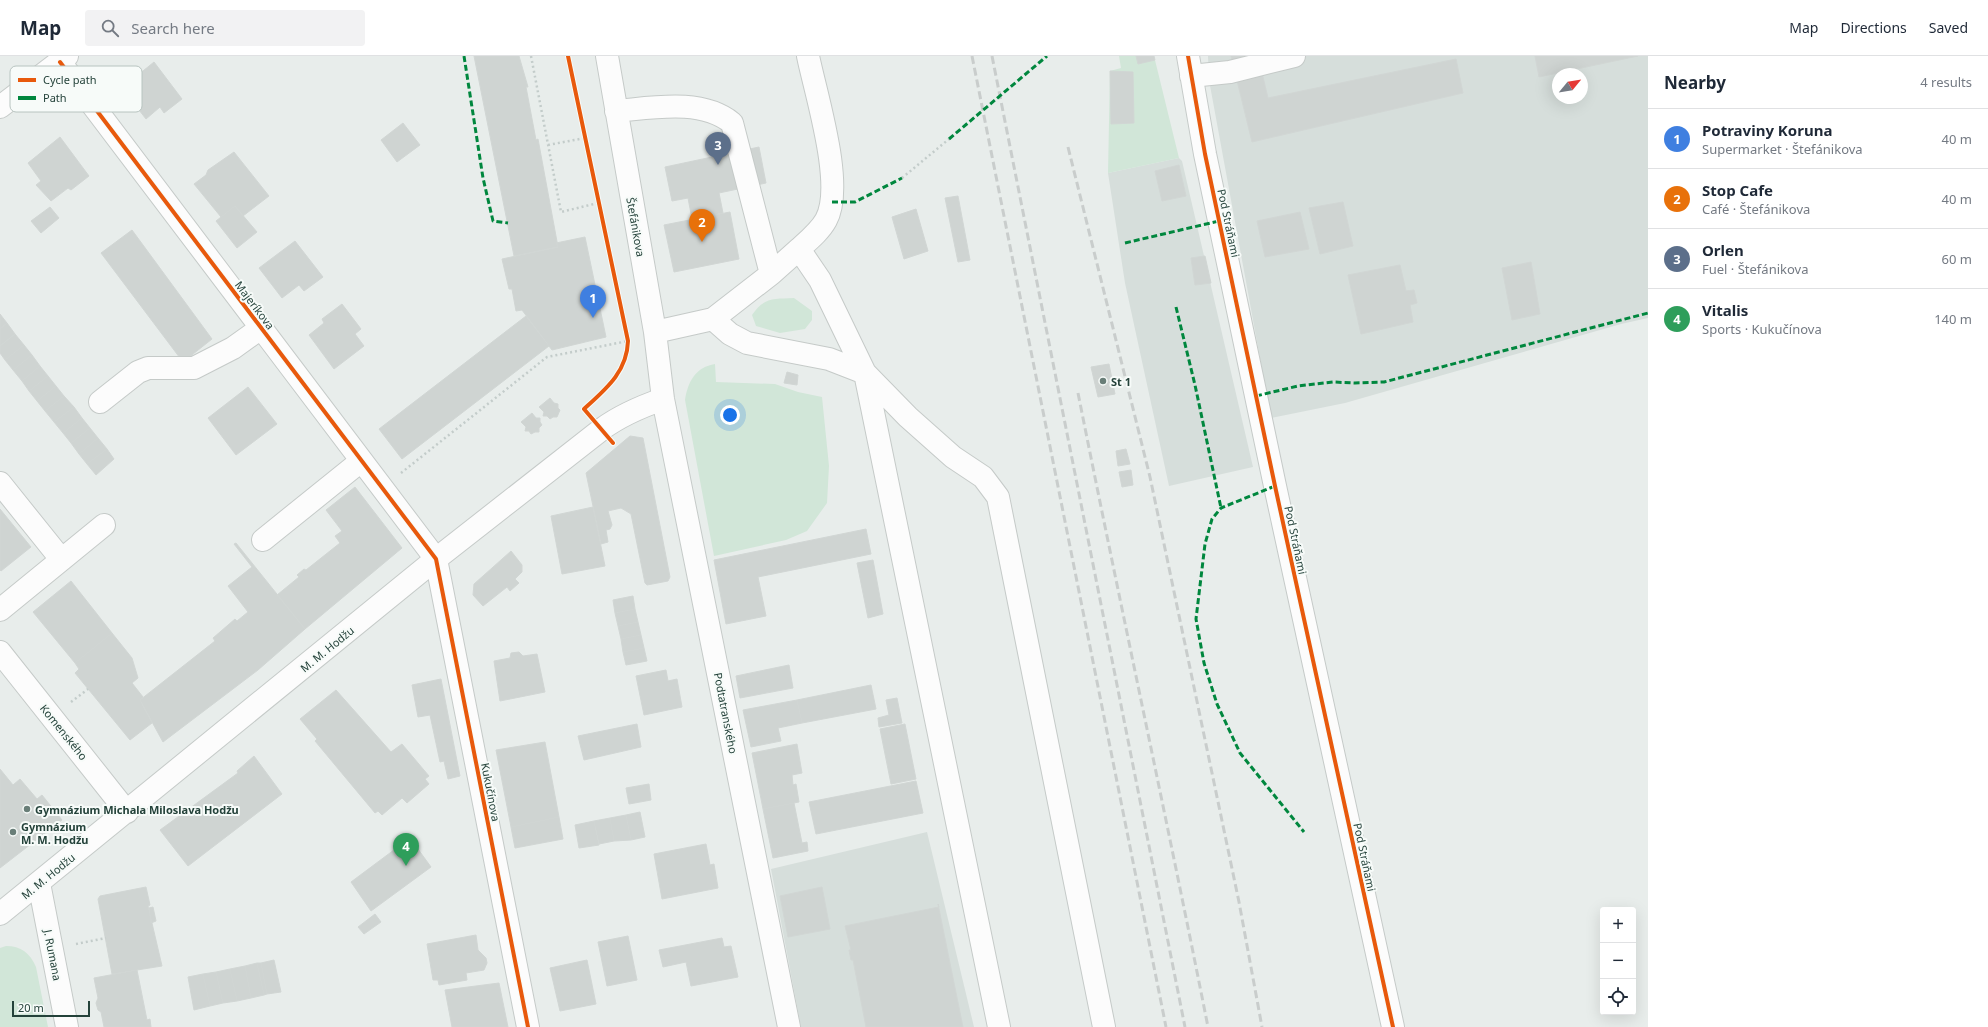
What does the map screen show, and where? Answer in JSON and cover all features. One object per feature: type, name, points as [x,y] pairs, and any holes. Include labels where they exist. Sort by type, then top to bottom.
[{"type":"street","name":"Štefánikova","points":[[607,56],[655,332],[663,399]]},
{"type":"street","points":[[1189,66],[1230,72],[1294,56]]},
{"type":"street","points":[[655,332],[713,318],[771,274],[817,232],[827,220],[832,202],[833,179],[813,57]]},
{"type":"street","points":[[55,66],[64,59]]},
{"type":"street","name":"Pod Stráňami","points":[[1189,66],[1206,162],[1273,478],[1393,1027]]},
{"type":"street","points":[[0,107],[10,100]]},
{"type":"street","points":[[616,110],[672,107],[698,109],[722,115],[732,123],[771,274]]},
{"type":"street","name":"Majeríkova","points":[[103,112],[261,328],[436,560]]},
{"type":"street","points":[[799,249],[820,280],[865,373],[999,1027]]},
{"type":"street","points":[[713,318],[730,334],[747,343],[763,348],[829,359],[865,373],[908,417],[952,457],[984,477],[998,497],[1104,1027]]},
{"type":"street","points":[[100,402],[138,372],[148,368],[194,368],[233,348],[261,328]]},
{"type":"street","name":"M. M. Hodžu","points":[[0,914],[436,560],[602,429],[626,413],[663,399]]},
{"type":"street","name":"Podtatranského","points":[[663,399],[790,1027]]},
{"type":"street","points":[[263,540],[361,461]]},
{"type":"street","points":[[0,483],[61,559]]},
{"type":"street","points":[[0,610],[104,525]]},
{"type":"street","name":"Kukučínova","points":[[436,560],[528,1027]]},
{"type":"street","name":"Komenského","points":[[0,652],[127,812]]},
{"type":"street","name":"J. Rumana","points":[[39,883],[67,1027]]},
{"type":"path","points":[[531,56],[561,212],[598,203]]},
{"type":"path","points":[[583,131],[586,145]]},
{"type":"path","points":[[548,145],[585,138]]},
{"type":"path","points":[[902,178],[949,139]]},
{"type":"path","points":[[597,195],[600,210]]},
{"type":"path","points":[[627,334],[628,346]]},
{"type":"path","points":[[397,476],[547,357],[628,341]]},
{"type":"path","points":[[66,706],[88,689]]},
{"type":"path","points":[[71,945],[106,938]]},
{"type":"shaded area","points":[[1208,56],[1648,56],[1648,318],[1621,324],[1345,403],[1271,418],[1209,80]]},
{"type":"shaded area","points":[[1179,158],[1182,161],[1253,467],[1169,486],[1125,283],[1108,173]]},
{"type":"shaded area","points":[[927,832],[974,1027],[801,1027],[771,869]]},
{"type":"green space","points":[[1119,56],[1154,56],[1179,158],[1108,173],[1110,71],[1121,68]]},
{"type":"green space","points":[[794,298],[812,311],[812,320],[805,329],[780,333],[756,326],[752,315],[756,309],[765,302],[770,300]]},
{"type":"green space","points":[[715,364],[716,382],[775,384],[798,392],[822,397],[829,466],[827,503],[807,531],[786,540],[714,556],[685,400],[688,387],[694,376],[703,368]]},
{"type":"green space","points":[[6,946],[21,949],[28,954],[34,962],[48,1027],[0,1027],[0,948]]},
{"type":"building","points":[[474,56],[519,56],[528,87],[526,87],[536,140],[538,139],[558,247],[514,256]]},
{"type":"building","points":[[1136,56],[1154,56],[1155,60],[1138,64]]},
{"type":"building","points":[[1231,56],[1258,56],[1268,98],[1456,59],[1463,93],[1252,142]]},
{"type":"building","points":[[1535,56],[1638,56],[1581,68],[1552,68],[1552,74],[1539,77]]},
{"type":"building","points":[[154,62],[182,99],[164,113],[160,107],[146,119],[141,112],[142,112],[142,72]]},
{"type":"building","points":[[1110,71],[1133,72],[1134,123],[1111,124]]},
{"type":"building","points":[[403,123],[420,145],[397,162],[381,140]]},
{"type":"building","points":[[60,137],[89,176],[71,190],[68,188],[51,201],[36,185],[41,181],[28,163]]},
{"type":"building","points":[[759,147],[766,183],[719,193],[723,213],[692,219],[688,198],[672,201],[665,167]]},
{"type":"building","points":[[234,152],[269,196],[243,216],[235,206],[221,217],[194,184],[206,175],[208,170]]},
{"type":"building","points":[[1179,165],[1186,196],[1162,201],[1155,171]]},
{"type":"building","points":[[958,196],[970,260],[958,262],[945,198]]},
{"type":"building","points":[[1343,202],[1353,246],[1320,254],[1309,208]]},
{"type":"building","points":[[235,206],[257,232],[237,248],[216,221]]},
{"type":"building","points":[[50,207],[59,218],[41,233],[31,221]]},
{"type":"building","points":[[916,209],[928,251],[904,259],[892,217]]},
{"type":"building","points":[[730,212],[739,259],[674,272],[664,225]]},
{"type":"building","points":[[1300,212],[1309,249],[1265,257],[1257,221]]},
{"type":"building","points":[[132,230],[212,339],[183,362],[101,253]]},
{"type":"building","points":[[585,237],[606,337],[552,350],[522,310],[516,311],[512,289],[509,289],[502,259],[558,247],[556,243]]},
{"type":"building","points":[[295,241],[323,277],[304,291],[299,285],[282,298],[259,268]]},
{"type":"building","points":[[1205,256],[1211,283],[1195,285],[1191,258]]},
{"type":"building","points":[[1531,262],[1540,314],[1512,320],[1502,268]]},
{"type":"building","points":[[1400,265],[1406,291],[1414,290],[1417,303],[1410,305],[1413,322],[1361,334],[1348,275]]},
{"type":"building","points":[[342,304],[361,329],[355,334],[364,346],[334,369],[309,335],[324,323],[322,319]]},
{"type":"building","points":[[0,314],[7,323],[0,329]]},
{"type":"building","points":[[526,316],[549,346],[402,459],[379,429]]},
{"type":"building","points":[[7,323],[15,334],[0,346],[0,329]]},
{"type":"building","points":[[15,334],[24,345],[5,360],[0,353],[0,346]]},
{"type":"building","points":[[24,345],[32,355],[13,370],[5,360]]},
{"type":"building","points":[[32,355],[40,366],[22,381],[13,370]]},
{"type":"building","name":"St 1","points":[[1109,364],[1115,394],[1098,397],[1091,367]]},
{"type":"building","points":[[40,366],[48,376],[29,391],[22,381]]},
{"type":"building","points":[[787,372],[798,375],[797,385],[784,383]]},
{"type":"building","points":[[48,376],[56,386],[37,401],[29,391]]},
{"type":"building","points":[[56,386],[64,396],[45,411],[37,401]]},
{"type":"building","points":[[248,387],[277,424],[236,455],[208,418]]},
{"type":"building","points":[[64,396],[74,407],[54,422],[45,411]]},
{"type":"building","points":[[550,398],[554,403],[558,404],[558,408],[560,410],[557,417],[550,419],[547,416],[543,416],[544,412],[539,407]]},
{"type":"building","points":[[74,407],[82,418],[63,433],[54,422]]},
{"type":"building","points":[[532,413],[536,418],[540,418],[542,425],[539,428],[539,432],[531,434],[529,431],[525,431],[526,427],[521,422]]},
{"type":"building","points":[[82,418],[90,428],[71,443],[63,433]]},
{"type":"building","points":[[90,428],[98,438],[79,454],[71,443]]},
{"type":"building","points":[[630,436],[643,438],[670,577],[668,581],[647,585],[645,583],[631,514],[621,508],[608,511],[612,525],[610,529],[606,530],[608,542],[601,544],[586,473]]},
{"type":"building","points":[[98,438],[107,449],[87,464],[79,454]]},
{"type":"building","points":[[107,449],[114,459],[96,475],[87,464]]},
{"type":"building","points":[[1126,449],[1130,464],[1118,466],[1116,451]]},
{"type":"building","points":[[1131,470],[1133,485],[1122,487],[1119,472]]},
{"type":"building","points":[[355,487],[402,548],[305,629],[277,595],[299,577],[297,575],[304,569],[306,570],[340,543],[335,536],[342,531],[326,510]]},
{"type":"building","points":[[593,507],[605,566],[562,574],[551,516]]},
{"type":"building","points":[[0,509],[31,547],[1,571],[0,570]]},
{"type":"building","points":[[866,529],[871,554],[758,577],[766,616],[726,624],[714,560]]},
{"type":"building","points":[[236,543],[305,629],[258,670],[163,742],[140,700],[215,641],[213,638],[235,619],[237,621],[248,612],[228,586],[252,567],[234,544]]},
{"type":"building","points":[[511,551],[522,565],[522,572],[515,579],[519,583],[510,591],[507,587],[483,606],[473,595],[474,584]]},
{"type":"building","points":[[873,560],[883,614],[868,618],[857,563]]},
{"type":"building","points":[[71,581],[112,633],[75,663],[33,612]]},
{"type":"building","points":[[633,596],[635,609],[615,613],[613,600]]},
{"type":"building","points":[[635,609],[638,622],[618,626],[615,613]]},
{"type":"building","points":[[638,622],[641,635],[621,639],[618,626]]},
{"type":"building","points":[[112,633],[132,658],[138,678],[132,683],[143,697],[140,700],[152,723],[130,740],[75,673],[79,669],[75,663]]},
{"type":"building","points":[[641,635],[644,648],[623,652],[621,639]]},
{"type":"building","points":[[644,648],[647,661],[626,665],[623,652]]},
{"type":"building","points":[[519,652],[523,656],[537,654],[545,692],[500,701],[494,661],[510,658],[511,653]]},
{"type":"building","points":[[789,665],[793,688],[740,698],[736,676]]},
{"type":"building","points":[[666,670],[668,681],[677,679],[682,707],[644,715],[636,676]]},
{"type":"building","points":[[441,679],[460,776],[448,779],[444,761],[440,762],[430,715],[418,717],[412,685]]},
{"type":"building","points":[[871,685],[876,709],[802,723],[797,700]]},
{"type":"building","points":[[336,690],[391,752],[402,744],[429,776],[425,779],[429,784],[407,803],[402,798],[382,815],[378,811],[375,813],[315,741],[317,739],[300,719]]},
{"type":"building","points":[[897,698],[902,723],[879,727],[878,718],[889,715],[886,700]]},
{"type":"building","points":[[797,700],[802,723],[778,728],[781,741],[751,747],[743,710]]},
{"type":"building","points":[[637,724],[641,747],[584,760],[578,736]]},
{"type":"building","points":[[905,724],[916,779],[891,784],[880,729]]},
{"type":"building","points":[[545,742],[559,817],[511,827],[496,750]]},
{"type":"building","points":[[797,744],[802,773],[792,775],[793,785],[796,784],[799,802],[763,809],[752,753]]},
{"type":"building","points":[[254,756],[282,794],[188,866],[160,830],[238,773],[237,771]]},
{"type":"building","name":"Gymnázium Michala Miloslava Hodžu","points":[[0,769],[13,785],[20,779],[37,799],[42,795],[62,820],[0,868]]},
{"type":"building","points":[[916,781],[923,813],[816,834],[809,802]]},
{"type":"building","points":[[649,784],[651,800],[629,804],[626,788]]},
{"type":"building","points":[[794,803],[802,843],[807,842],[808,851],[773,858],[763,809]]},
{"type":"building","points":[[640,812],[645,837],[631,840],[626,815]]},
{"type":"building","points":[[626,815],[631,840],[614,841],[610,818]]},
{"type":"building","points":[[559,817],[563,839],[515,848],[511,827]]},
{"type":"building","points":[[610,818],[614,841],[599,844],[594,821]]},
{"type":"building","points":[[594,821],[599,845],[579,848],[575,825]]},
{"type":"building","points":[[410,838],[431,867],[371,911],[351,882]]},
{"type":"building","points":[[706,844],[710,865],[714,864],[718,888],[662,899],[654,854]]},
{"type":"building","points":[[146,887],[150,905],[148,906],[162,966],[112,974],[98,899],[100,896]]},
{"type":"building","points":[[822,887],[830,929],[788,937],[780,896]]},
{"type":"building","points":[[153,907],[156,921],[151,923],[149,908]]},
{"type":"building","points":[[939,907],[963,1027],[866,1027],[845,926]]},
{"type":"building","points":[[375,914],[381,922],[364,934],[358,927]]},
{"type":"building","points":[[476,935],[478,950],[486,958],[487,963],[484,970],[466,973],[467,980],[439,985],[438,980],[433,980],[427,944]]},
{"type":"building","points":[[628,936],[637,980],[607,986],[598,942]]},
{"type":"building","points":[[722,938],[724,947],[731,946],[738,977],[691,986],[686,962],[663,967],[659,950]]},
{"type":"building","points":[[274,960],[281,992],[267,994],[261,963]]},
{"type":"building","points":[[587,960],[596,1004],[560,1011],[550,968]]},
{"type":"building","points":[[257,963],[261,963],[267,994],[264,995]]},
{"type":"building","points":[[257,963],[264,995],[251,998],[245,966]]},
{"type":"building","points":[[245,966],[251,998],[237,1001],[230,969]]},
{"type":"building","points":[[230,969],[237,1001],[223,1003],[216,972]]},
{"type":"building","points":[[137,970],[147,1020],[150,1019],[151,1027],[104,1027],[101,1012],[98,1010],[96,1003],[98,998],[94,978]]},
{"type":"building","points":[[216,972],[223,1003],[210,1006],[203,974]]},
{"type":"building","points":[[203,974],[210,1006],[194,1010],[188,977]]},
{"type":"building","points":[[499,983],[508,1027],[452,1027],[445,990]]},
{"type":"railway","points":[[972,56],[1166,1027]]},
{"type":"railway","points":[[992,56],[1185,1027]]},
{"type":"railway","points":[[1068,147],[1150,477],[1239,902],[1262,1027]]},
{"type":"railway","points":[[1078,393],[1208,1027]]},
{"type":"marked path","points":[[464,56],[483,178],[493,221],[508,223]]},
{"type":"marked path","points":[[949,139],[1047,56]]},
{"type":"marked path","points":[[832,202],[855,202],[902,178]]},
{"type":"marked path","points":[[1125,243],[1219,221]]},
{"type":"marked path","points":[[1176,307],[1195,385],[1221,508]]},
{"type":"marked path","points":[[1256,396],[1298,386],[1333,382],[1384,382],[1648,313]]},
{"type":"marked path","points":[[1275,486],[1221,508],[1212,519],[1205,544],[1196,619],[1204,663],[1217,704],[1240,753],[1304,832]]},
{"type":"cycle path","points":[[568,56],[628,341],[624,362],[614,379],[584,409],[613,443]]},
{"type":"cycle path","points":[[1188,56],[1205,154],[1275,486],[1393,1027]]},
{"type":"cycle path","points":[[60,62],[63,66]]},
{"type":"cycle path","points":[[98,112],[436,559],[528,1027]]},
{"type":"place","name":"Orlen","points":[[718,165]]},
{"type":"place","name":"Stop Cafe","points":[[702,242]]},
{"type":"place","name":"Potraviny Koruna","points":[[593,318]]},
{"type":"place","name":"St 1","points":[[1103,381]]},
{"type":"place","name":"Gymnázium Michala Miloslava Hodžu","points":[[27,809]]},
{"type":"place","name":"Gymnázium M. M. Hodžu","points":[[13,832]]},
{"type":"place","name":"Vitalis","points":[[406,866]]}]
